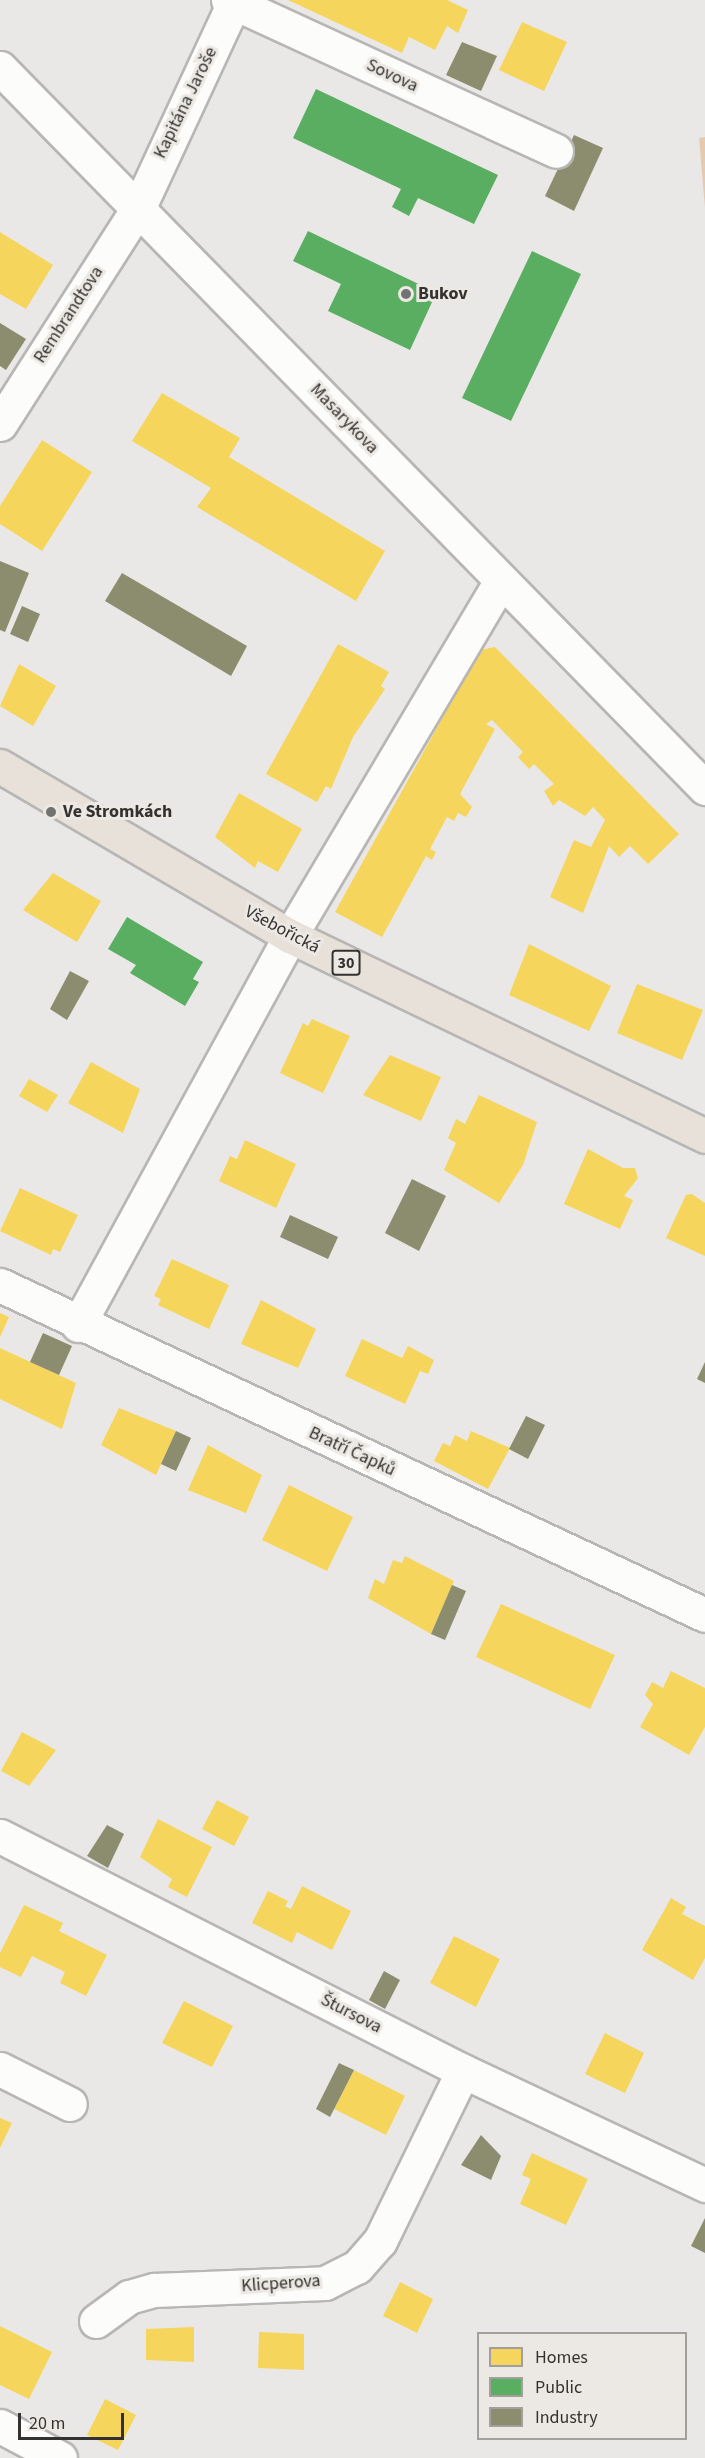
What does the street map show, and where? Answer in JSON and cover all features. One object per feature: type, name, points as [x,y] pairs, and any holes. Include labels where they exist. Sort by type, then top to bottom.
[{"type":"main road","name":"Všebořická","points":[[0,766],[290,936],[705,1136]]},
{"type":"street","name":"Sovova","points":[[233,1],[556,151]]},
{"type":"street","name":"Kapitána Jaroše","points":[[139,207],[233,1]]},
{"type":"street","name":"Masarykova","points":[[0,68],[139,207],[695,780],[705,803]]},
{"type":"street","name":"Rembrandtova","points":[[0,424],[139,207]]},
{"type":"street","points":[[78,1325],[290,936],[501,581]]},
{"type":"street","name":"Bratří Čapků","points":[[0,1285],[78,1325],[705,1615]]},
{"type":"street","name":"Štursova","points":[[0,1836],[463,2072],[705,2185]]},
{"type":"street","points":[[0,2069],[70,2104]]},
{"type":"street","name":"Klicperova","points":[[96,2321],[129,2298],[154,2290],[324,2283],[357,2267],[380,2241],[463,2072]]},
{"type":"street","points":[[0,2427],[60,2458]]},
{"type":"shaded area","points":[[705,137],[705,208],[699,138]]},
{"type":"building: Homes","points":[[288,0],[447,0],[468,10],[458,33],[447,26],[435,50],[409,37],[402,53]]},
{"type":"building: Homes","points":[[522,22],[567,42],[544,91],[499,70]]},
{"type":"building: Homes","points":[[0,232],[53,265],[26,309],[0,294]]},
{"type":"building: Homes","points":[[162,393],[240,438],[229,457],[385,551],[356,601],[197,507],[211,488],[132,441]]},
{"type":"building: Homes","points":[[42,440],[92,472],[42,551],[0,524],[0,506]]},
{"type":"building: Homes","points":[[338,644],[389,672],[381,686],[385,689],[353,737],[331,789],[326,786],[317,802],[266,774]]},
{"type":"building: Homes","points":[[495,647],[679,834],[648,864],[630,846],[619,857],[609,846],[583,913],[550,897],[574,840],[591,847],[605,820],[593,807],[585,816],[559,800],[553,806],[544,791],[554,784],[534,764],[529,769],[518,757],[523,752],[492,720],[486,724],[495,729],[460,794],[472,807],[466,817],[458,813],[454,821],[447,817],[430,849],[436,852],[432,860],[426,856],[382,937],[335,912],[480,650]]},
{"type":"building: Homes","points":[[19,664],[56,686],[33,726],[0,706]]},
{"type":"building: Homes","points":[[239,793],[302,829],[278,872],[258,861],[255,868],[215,837]]},
{"type":"building: Homes","points":[[53,873],[101,901],[77,942],[23,910]]},
{"type":"building: Homes","points":[[529,944],[611,986],[589,1031],[509,995]]},
{"type":"building: Homes","points":[[637,984],[703,1010],[682,1060],[617,1033]]},
{"type":"building: Homes","points":[[312,1019],[350,1036],[323,1093],[280,1073],[303,1023],[308,1026]]},
{"type":"building: Homes","points":[[390,1055],[441,1077],[421,1121],[363,1095]]},
{"type":"building: Homes","points":[[91,1062],[140,1089],[123,1133],[68,1103]]},
{"type":"building: Homes","points":[[29,1079],[58,1095],[47,1112],[19,1096]]},
{"type":"building: Homes","points":[[479,1095],[537,1122],[523,1165],[499,1203],[444,1170],[456,1143],[448,1138],[456,1119],[465,1124]]},
{"type":"building: Homes","points":[[245,1140],[296,1164],[276,1208],[219,1181],[230,1156],[237,1159]]},
{"type":"building: Homes","points":[[588,1149],[623,1168],[635,1168],[638,1178],[624,1196],[633,1200],[620,1229],[564,1204]]},
{"type":"building: Homes","points":[[20,1188],[78,1215],[60,1252],[53,1249],[51,1255],[0,1231]]},
{"type":"building: Homes","points":[[692,1194],[705,1203],[705,1256],[666,1238],[686,1195]]},
{"type":"building: Homes","points":[[172,1259],[229,1285],[209,1329],[158,1305],[161,1299],[154,1296]]},
{"type":"building: Homes","points":[[261,1300],[316,1329],[298,1368],[241,1344]]},
{"type":"building: Homes","points":[[0,1313],[9,1317],[0,1337]]},
{"type":"building: Homes","points":[[362,1339],[402,1358],[408,1346],[434,1360],[428,1374],[420,1371],[405,1404],[345,1376]]},
{"type":"building: Homes","points":[[0,1348],[76,1383],[62,1429],[0,1399]]},
{"type":"building: Homes","points":[[119,1408],[176,1431],[156,1475],[101,1445]]},
{"type":"building: Homes","points":[[471,1431],[510,1448],[488,1489],[434,1461],[443,1443],[450,1446],[455,1435],[467,1441]]},
{"type":"building: Homes","points":[[208,1445],[262,1475],[246,1513],[188,1490]]},
{"type":"building: Homes","points":[[289,1485],[353,1517],[327,1571],[262,1540]]},
{"type":"building: Homes","points":[[405,1556],[454,1581],[431,1634],[368,1598],[375,1579],[384,1584],[393,1560],[402,1563]]},
{"type":"building: Homes","points":[[501,1604],[615,1655],[590,1709],[476,1657]]},
{"type":"building: Homes","points":[[671,1671],[705,1688],[705,1727],[689,1755],[640,1727],[653,1704],[645,1695],[652,1682],[663,1688]]},
{"type":"building: Homes","points":[[22,1732],[56,1750],[29,1786],[1,1771]]},
{"type":"building: Homes","points":[[217,1800],[249,1817],[234,1846],[202,1829]]},
{"type":"building: Homes","points":[[158,1819],[212,1847],[187,1897],[168,1887],[172,1879],[140,1857]]},
{"type":"building: Homes","points":[[302,1886],[351,1911],[332,1950],[297,1932],[292,1943],[252,1923],[268,1891],[288,1901],[285,1906],[291,1909]]},
{"type":"building: Homes","points":[[671,1898],[686,1907],[682,1914],[705,1926],[705,1958],[693,1980],[642,1950]]},
{"type":"building: Homes","points":[[24,1905],[63,1923],[59,1931],[107,1955],[86,1996],[60,1983],[65,1972],[32,1956],[21,1977],[0,1967],[0,1953]]},
{"type":"building: Homes","points":[[454,1936],[500,1959],[476,2007],[430,1983]]},
{"type":"building: Homes","points":[[184,2001],[233,2026],[212,2067],[162,2043]]},
{"type":"building: Homes","points":[[605,2033],[644,2053],[625,2093],[585,2074]]},
{"type":"building: Homes","points":[[354,2070],[405,2096],[386,2135],[334,2109]]},
{"type":"building: Homes","points":[[0,2118],[12,2123],[0,2148]]},
{"type":"building: Homes","points":[[532,2153],[588,2179],[566,2225],[520,2204],[531,2179],[522,2175]]},
{"type":"building: Homes","points":[[400,2282],[433,2299],[417,2333],[383,2316]]},
{"type":"building: Homes","points":[[0,2326],[52,2352],[29,2399],[0,2385]]},
{"type":"building: Homes","points":[[194,2327],[194,2362],[146,2360],[146,2329]]},
{"type":"building: Homes","points":[[259,2332],[304,2334],[304,2370],[258,2368]]},
{"type":"building: Homes","points":[[105,2399],[136,2415],[118,2450],[87,2435]]},
{"type":"building: Public","points":[[316,89],[498,175],[474,224],[418,198],[409,216],[392,207],[401,189],[293,138]]},
{"type":"building: Public","points":[[308,231],[429,289],[433,300],[410,350],[328,311],[341,284],[293,261]]},
{"type":"building: Public","points":[[532,251],[581,274],[511,421],[462,398]]},
{"type":"building: Public","points":[[127,917],[203,962],[193,979],[199,982],[185,1006],[130,973],[136,965],[108,949]]},
{"type":"building: Industry","points":[[462,42],[497,56],[481,91],[446,75]]},
{"type":"building: Industry","points":[[574,135],[603,148],[574,211],[545,196]]},
{"type":"building: Industry","points":[[0,323],[26,339],[6,370],[0,366]]},
{"type":"building: Industry","points":[[0,561],[29,573],[5,632],[0,630]]},
{"type":"building: Industry","points":[[122,573],[247,646],[231,676],[105,601]]},
{"type":"building: Industry","points":[[22,606],[40,614],[28,642],[10,634]]},
{"type":"building: Industry","points":[[70,971],[89,981],[67,1020],[50,1009]]},
{"type":"building: Industry","points":[[412,1179],[446,1196],[419,1251],[385,1233]]},
{"type":"building: Industry","points":[[290,1215],[338,1237],[328,1259],[280,1237]]},
{"type":"building: Industry","points":[[43,1333],[72,1346],[59,1375],[30,1362]]},
{"type":"building: Industry","points":[[705,1362],[705,1383],[697,1379]]},
{"type":"building: Industry","points":[[526,1416],[545,1425],[528,1459],[509,1449]]},
{"type":"building: Industry","points":[[176,1431],[191,1438],[176,1471],[161,1464]]},
{"type":"building: Industry","points":[[452,1585],[466,1591],[445,1640],[431,1634]]},
{"type":"building: Industry","points":[[107,1825],[124,1834],[108,1868],[87,1856]]},
{"type":"building: Industry","points":[[384,1971],[400,1980],[385,2009],[369,2000]]},
{"type":"building: Industry","points":[[339,2063],[354,2070],[330,2117],[316,2109]]},
{"type":"building: Industry","points":[[481,2135],[501,2156],[491,2180],[461,2165]]},
{"type":"building: Industry","points":[[705,2218],[705,2253],[691,2246]]},
{"type":"place","name":"Bukov","points":[[406,294]]},
{"type":"place","name":"Ve Stromkách","points":[[51,812]]}]
